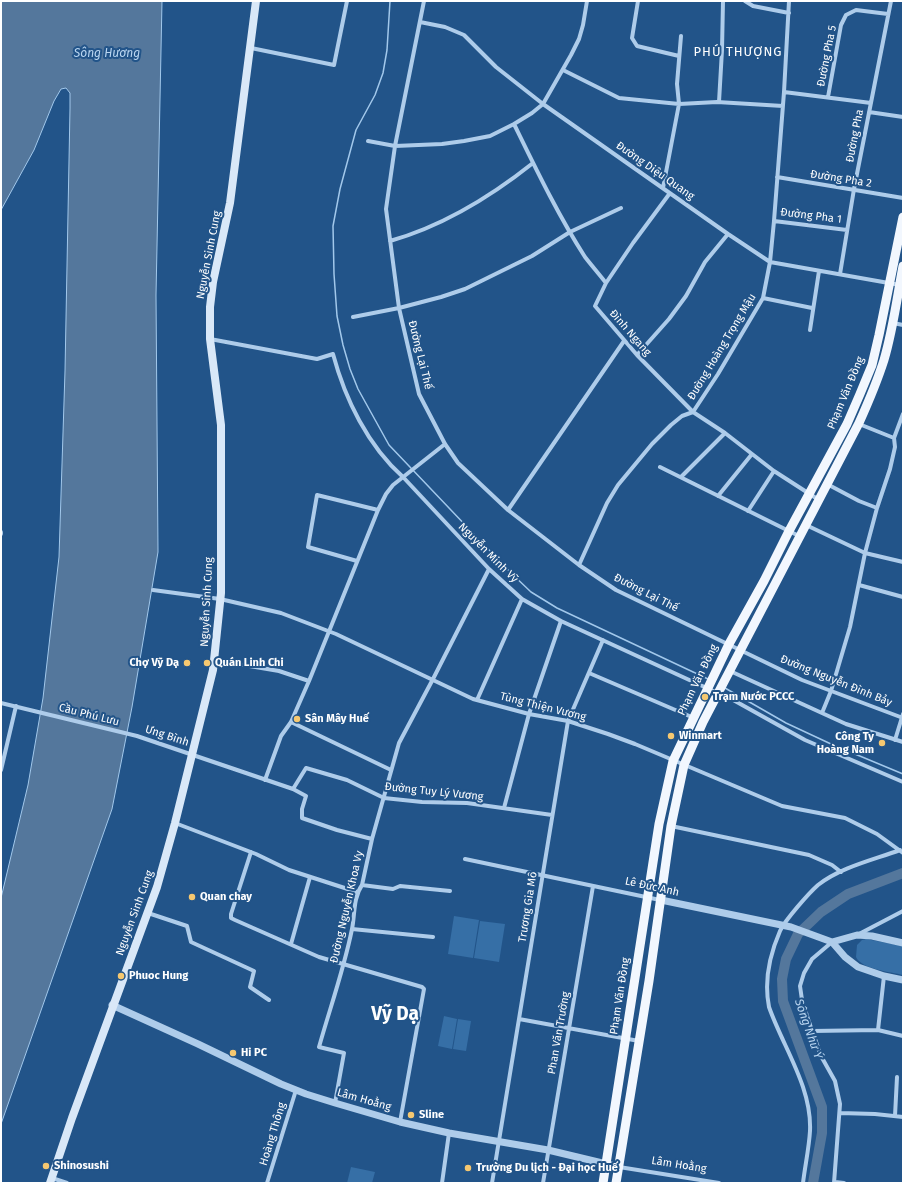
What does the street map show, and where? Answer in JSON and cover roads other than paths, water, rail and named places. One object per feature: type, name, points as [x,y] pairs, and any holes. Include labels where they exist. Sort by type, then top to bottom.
[{"type":"main road","name":"Nguyễn Sinh Cung","points":[[51,1181],[112,1005],[157,887],[175,823],[214,660],[220,599],[221,425],[210,339],[210,307],[213,282],[230,203],[256,1]]},
{"type":"main road","name":"Phạm Văn Đồng","points":[[603,1183],[659,824],[673,761],[729,644],[847,424],[872,365],[903,217]]},
{"type":"main road","name":"Phạm Văn Đồng","points":[[616,1183],[661,900],[671,826],[684,765],[703,722],[859,423],[875,386],[884,359],[901,285],[903,266]]},
{"type":"street","points":[[251,48],[334,64],[347,1]]},
{"type":"street","name":"Đường Lại Thế","points":[[424,1],[395,146],[386,209],[399,308],[419,394],[445,444],[458,463],[508,510],[579,565],[616,590],[740,650]]},
{"type":"street","points":[[368,142],[395,146],[442,144],[464,141],[490,136],[532,113],[543,104],[579,39],[587,1]]},
{"type":"street","points":[[638,1],[632,38],[637,46],[679,56]]},
{"type":"street","points":[[719,102],[723,43],[723,1]]},
{"type":"street","points":[[745,1],[753,6],[789,13]]},
{"type":"street","name":"Đường Hoàng Trọng Mậu","points":[[579,565],[618,485],[652,444],[682,416],[693,412],[718,374],[763,298],[770,262],[774,221],[784,92],[789,1]]},
{"type":"street","name":"Đường Pha","points":[[840,274],[846,230],[891,1]]},
{"type":"street","name":"Đường Pha 5","points":[[828,97],[841,25],[846,15],[856,10],[888,14]]},
{"type":"street","name":"Đường Diệu Quang","points":[[420,22],[445,27],[464,35],[496,67],[543,104],[770,262],[901,285]]},
{"type":"street","points":[[663,188],[679,104],[677,84],[681,36]]},
{"type":"street","points":[[563,70],[619,98],[679,104],[719,102],[783,106]]},
{"type":"street","points":[[784,92],[871,103]]},
{"type":"street","points":[[869,112],[903,117]]},
{"type":"street","points":[[514,124],[570,232],[586,258],[606,283],[670,193]]},
{"type":"street","points":[[390,241],[410,235],[456,215],[506,184],[533,163]]},
{"type":"street","name":"Đường Pha 2","points":[[777,177],[903,198]]},
{"type":"street","points":[[353,317],[399,308],[465,289],[532,256],[570,232],[621,208]]},
{"type":"street","name":"Đường Pha 1","points":[[774,221],[846,230]]},
{"type":"street","points":[[637,355],[669,319],[686,296],[705,262],[728,234]]},
{"type":"street","points":[[810,330],[812,308],[819,271]]},
{"type":"street","name":"Đình Ngang","points":[[606,283],[594,306],[637,355],[693,412],[725,433],[774,471],[818,500]]},
{"type":"street","points":[[763,298],[812,308]]},
{"type":"street","points":[[893,323],[903,325]]},
{"type":"street","name":"Nguyễn Minh Vỹ","points":[[210,339],[317,359],[333,354],[346,394],[365,430],[391,467],[489,569],[522,599],[561,621],[661,666],[721,688],[735,701],[805,740],[903,782]]},
{"type":"street","points":[[508,510],[624,341]]},
{"type":"street","points":[[822,713],[831,691],[850,627],[865,553],[877,508],[890,469],[895,447],[894,438],[903,417]]},
{"type":"street","points":[[859,423],[894,438]]},
{"type":"street","points":[[681,477],[725,433]]},
{"type":"street","points":[[265,780],[282,736],[291,722],[309,681],[378,510],[393,485],[403,478],[416,465],[445,444]]},
{"type":"street","points":[[718,496],[752,454]]},
{"type":"street","points":[[660,467],[799,536]]},
{"type":"street","points":[[748,511],[774,471]]},
{"type":"street","points":[[827,484],[859,501],[877,508]]},
{"type":"street","points":[[357,561],[308,548],[317,495],[378,510]]},
{"type":"street","points":[[805,525],[865,553],[903,562]]},
{"type":"street","name":"Đường Nguyễn Khoa Vy","points":[[334,1103],[344,1053],[319,1047],[343,965],[352,929],[357,892],[362,885],[372,839],[391,770],[399,743],[489,569]]},
{"type":"street","points":[[859,585],[903,597]]},
{"type":"street","name":"Tùng Thiện Vương","points":[[153,590],[220,599],[281,613],[328,631],[477,700],[529,714],[568,721],[635,744],[782,806],[845,818],[877,834],[902,852]]},
{"type":"street","points":[[477,700],[522,599]]},
{"type":"street","points":[[504,808],[529,714],[561,621]]},
{"type":"street","name":"Trương Gia Mô","points":[[492,1183],[568,721],[603,640]]},
{"type":"street","name":"Đường Nguyễn Đình Bảy","points":[[740,650],[802,680],[903,716]]},
{"type":"street","points":[[214,660],[279,671],[309,681]]},
{"type":"street","points":[[730,671],[846,724],[903,742]]},
{"type":"street","points":[[589,673],[703,722]]},
{"type":"street","points":[[1,703],[16,706],[1,770]]},
{"type":"street","name":"Cầu Phú Lưu","points":[[16,706],[137,736]]},
{"type":"street","points":[[895,740],[903,716]]},
{"type":"street","points":[[291,722],[391,770]]},
{"type":"street","name":"Ưng Bình","points":[[137,736],[192,754]]},
{"type":"street","points":[[192,754],[293,789],[306,796],[302,809],[302,818],[337,830],[372,839]]},
{"type":"street","name":"Đường Tuy Lý Vương","points":[[293,789],[306,768],[347,780],[384,798],[422,802],[467,803],[552,815]]},
{"type":"street","points":[[175,823],[273,861],[289,870],[357,892]]},
{"type":"street","points":[[671,826],[808,855],[832,865],[841,872]]},
{"type":"street","points":[[251,852],[231,918],[319,957],[420,986],[424,989],[400,1122]]},
{"type":"street","points":[[802,1183],[810,1131],[808,1107],[801,1083],[772,1015],[767,996],[767,978],[771,960],[781,930],[787,926],[813,890],[824,880],[841,872],[902,852]]},
{"type":"street","name":"Lê Đức Anh","points":[[464,859],[787,926],[832,942],[852,963],[869,971],[903,980]]},
{"type":"street","points":[[291,944],[310,877]]},
{"type":"street","points":[[362,885],[393,889],[400,886],[450,891]]},
{"type":"street","name":"Phan Văn Trường","points":[[543,1183],[593,886]]},
{"type":"street","points":[[844,1183],[835,1183],[840,1104],[835,1081],[821,1056],[802,1000],[800,986],[804,973],[812,959],[832,942],[857,935],[903,912]]},
{"type":"street","points":[[148,913],[187,926],[191,942],[254,971],[250,987],[269,1000]]},
{"type":"street","points":[[352,929],[433,938]]},
{"type":"street","points":[[857,935],[872,936],[903,943]]},
{"type":"street","points":[[878,1030],[884,976]]},
{"type":"street","name":"Lâm Hoằng","points":[[112,1005],[296,1090],[334,1103],[400,1122],[498,1142],[548,1150],[606,1164],[719,1183]]},
{"type":"street","points":[[519,1019],[639,1042]]},
{"type":"street","points":[[812,1031],[878,1030],[903,1036]]},
{"type":"street","points":[[895,1116],[897,1077]]},
{"type":"street","name":"Hoàng Thông","points":[[267,1183],[296,1090]]},
{"type":"street","points":[[840,1113],[903,1117]]},
{"type":"street","points":[[442,1183],[449,1132]]},
{"type":"street","points":[[51,1181],[67,1183]]},
{"type":"water","name":"Sông Hương","points":[[1,1],[162,1],[156,295],[158,552],[132,707],[112,809],[1,1124],[1,898],[28,785],[43,698],[59,557],[65,371],[70,93],[66,88],[61,89],[54,101],[34,150],[1,210]]},
{"type":"waterway","points":[[390,1],[387,50],[383,73],[375,95],[356,130],[340,189],[333,226],[337,316],[343,345],[358,389],[389,445],[510,572],[531,592],[557,608],[708,679]]},
{"type":"waterway","points":[[725,688],[786,723],[831,744],[903,774]]},
{"type":"waterway","name":"Sông Như Ý","points":[[813,1183],[822,1133],[822,1107],[783,1001],[782,979],[786,959],[798,934],[821,912],[848,894],[903,873]]},
{"type":"place","name":"Chợ Vỹ Dạ","points":[[187,663]]},
{"type":"place","name":"Quán Linh Chi","points":[[207,663]]},
{"type":"place","name":"Trạm Nước PCCC","points":[[705,697]]},
{"type":"place","name":"Sân Mây Huế","points":[[297,719]]},
{"type":"place","name":"Winmart","points":[[671,736]]},
{"type":"place","name":"Công Ty Hoàng Nam","points":[[882,743]]},
{"type":"place","name":"Quan chay","points":[[192,897]]},
{"type":"place","name":"Phuoc Hung","points":[[121,976]]},
{"type":"place","name":"Hi PC","points":[[233,1053]]},
{"type":"place","name":"Sline","points":[[411,1115]]},
{"type":"place","name":"Shinosushi","points":[[46,1166]]},
{"type":"place","name":"Trường Du lịch - Đại học Huế","points":[[468,1168]]},
{"type":"district","name":"PHÚ THƯỢNG","points":[[738,52]]},
{"type":"district","name":"Vỹ Dạ","points":[[395,1015]]}]
